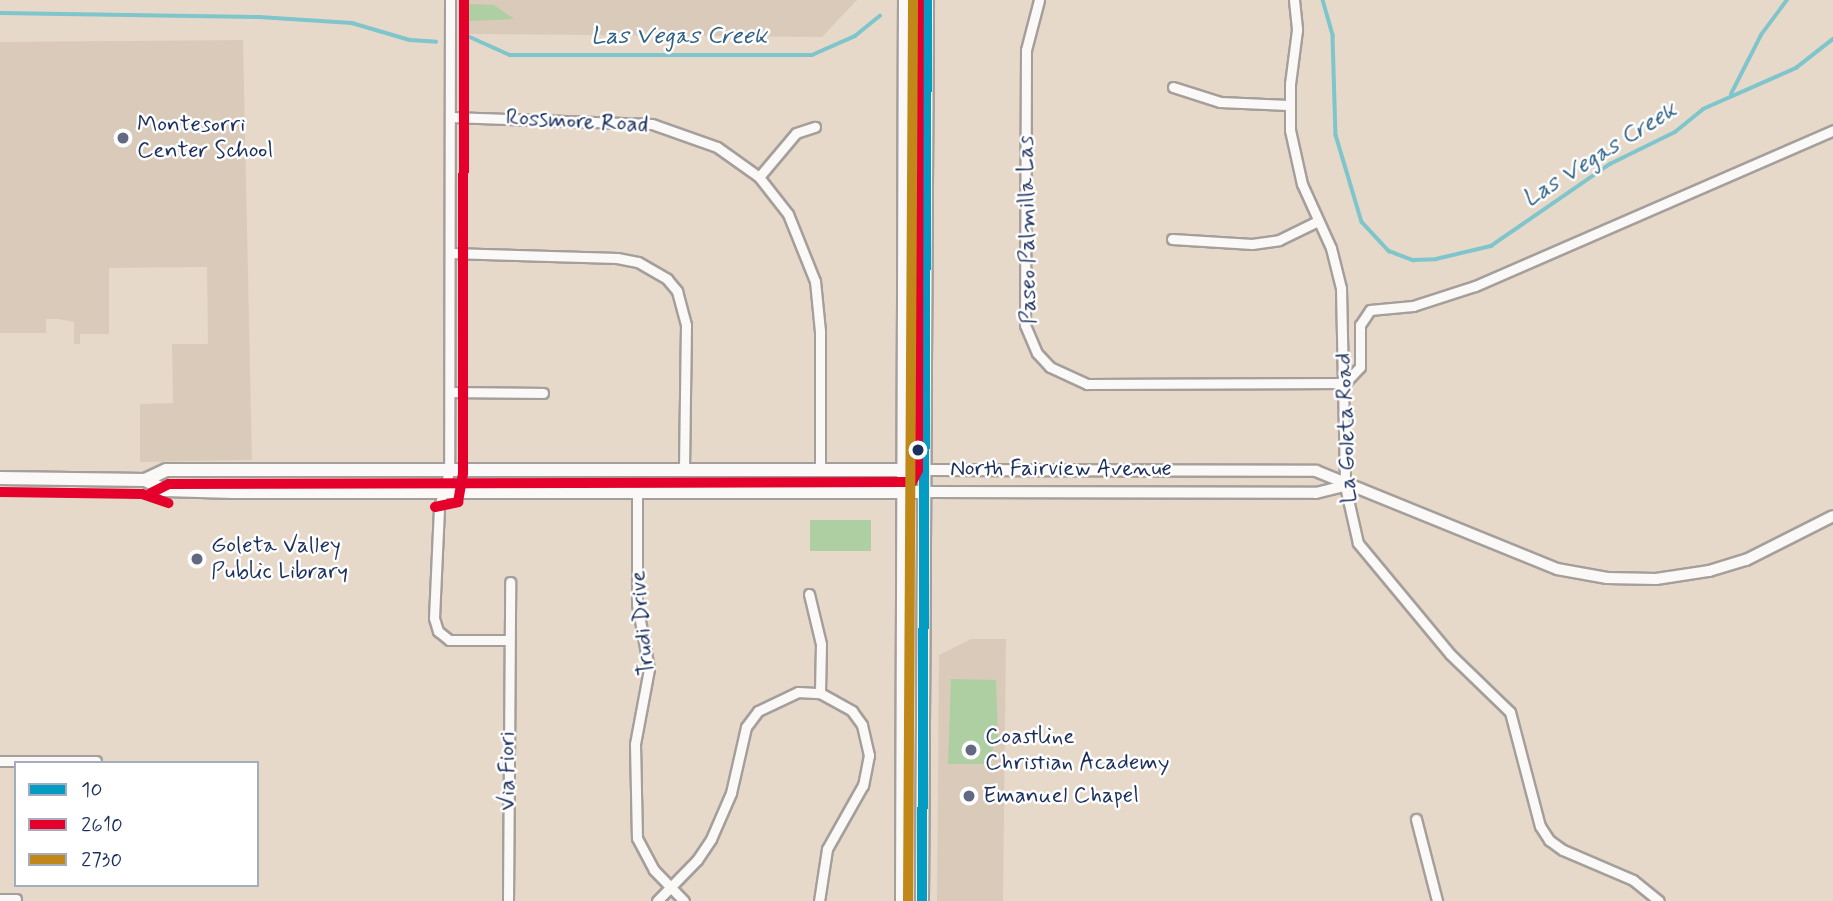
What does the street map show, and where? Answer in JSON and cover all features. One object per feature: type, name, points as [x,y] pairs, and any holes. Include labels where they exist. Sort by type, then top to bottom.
[{"type":"main road","points":[[902,901],[905,0]]},
{"type":"main road","points":[[922,901],[927,492],[928,0]]},
{"type":"main road","name":"North Fairview Avenue","points":[[145,480],[166,470],[927,470]]},
{"type":"main road","name":"North Fairview Avenue","points":[[0,478],[145,480],[174,490],[637,495],[927,492]]},
{"type":"street","points":[[450,0],[449,471],[447,493],[439,508],[436,545],[438,631],[456,641],[508,640]]},
{"type":"street","name":"Paseo Palmilla Las","points":[[1039,0],[1026,50],[1025,325],[1037,353],[1051,367],[1087,384],[1345,383]]},
{"type":"street","name":"La Goleta Road","points":[[1294,0],[1297,30],[1288,105],[1295,157],[1341,288],[1345,486],[1358,543],[1450,654],[1510,712],[1540,826],[1549,840],[1563,850],[1633,880],[1659,901]]},
{"type":"street","points":[[1173,87],[1220,102],[1288,105]]},
{"type":"street","name":"Rossmore Road","points":[[450,117],[652,124],[717,147],[759,177],[788,214],[815,281],[820,331],[820,470]]},
{"type":"street","points":[[759,177],[796,133],[814,127]]},
{"type":"street","points":[[1345,383],[1360,367],[1360,325],[1370,310],[1413,306],[1475,286],[1833,130]]},
{"type":"street","points":[[1172,239],[1252,244],[1279,240],[1318,221]]},
{"type":"street","points":[[450,253],[617,258],[638,262],[667,279],[677,292],[686,325],[684,471]]},
{"type":"street","points":[[450,392],[543,393]]},
{"type":"street","name":"North Fairview Avenue","points":[[927,470],[1316,471],[1345,486],[1558,569],[1607,578],[1656,579],[1709,570],[1746,560],[1833,516]]},
{"type":"street","name":"North Fairview Avenue","points":[[927,492],[1316,494],[1345,486]]},
{"type":"street","name":"Trudi Drive","points":[[637,495],[637,604],[649,669],[635,744],[637,838],[670,889],[684,901]]},
{"type":"street","name":"Via Fiori","points":[[508,901],[510,582]]},
{"type":"street","points":[[810,594],[821,644],[820,694]]},
{"type":"street","points":[[657,901],[697,860],[716,828],[731,793],[746,727],[758,711],[785,695],[820,694],[852,711],[862,725],[869,755],[863,785],[827,849],[819,901]]},
{"type":"street","points":[[0,761],[96,761]]},
{"type":"street","points":[[1416,819],[1437,901]]},
{"type":"street","points":[[0,899],[16,899]]},
{"type":"shaded area","points":[[469,0],[857,0],[822,37],[468,34]]},
{"type":"shaded area","name":"Montesorri Center School","points":[[243,40],[252,460],[140,462],[140,404],[173,403],[172,344],[208,344],[207,267],[109,268],[109,334],[80,334],[80,344],[74,344],[74,322],[58,319],[46,319],[46,333],[0,333],[0,42]]},
{"type":"shaded area","name":"Coastline Christian Academy","points":[[971,639],[1006,639],[1003,901],[937,901],[939,655]]},
{"type":"green space","points":[[467,4],[494,5],[514,19],[467,21]]},
{"type":"green space","points":[[810,520],[871,520],[871,551],[810,551]]},
{"type":"green space","points":[[951,679],[996,680],[998,741],[994,742],[990,764],[948,764]]},
{"type":"waterway","name":"Las Vegas Creek","points":[[1323,0],[1333,36],[1336,135],[1362,222],[1389,251],[1413,260],[1436,259],[1491,246],[1610,164],[1675,132],[1703,109],[1796,68],[1833,39]]},
{"type":"waterway","points":[[1731,94],[1761,35],[1787,0]]},
{"type":"waterway","name":"Las Vegas Creek","points":[[0,13],[259,17],[352,23],[410,40],[436,42]]},
{"type":"waterway","name":"Las Vegas Creek","points":[[470,37],[510,55],[812,55],[855,36],[880,16]]},
{"type":"transit line","name":"2610","points":[[435,507],[458,502],[463,473],[464,0]]},
{"type":"transit line","name":"2730","points":[[908,901],[913,0]]},
{"type":"transit line","name":"2610","points":[[151,493],[169,484],[912,482],[918,470],[919,0]]},
{"type":"transit line","name":"10","points":[[922,901],[927,0]]},
{"type":"transit line","name":"2610","points":[[0,492],[142,494],[168,503]]},
{"type":"place","name":"Montesorri Center School","points":[[123,138]]},
{"type":"place","name":"Goleta Valley Public Library","points":[[197,559]]},
{"type":"place","name":"Coastline Christian Academy","points":[[971,750]]},
{"type":"place","name":"Emanuel Chapel","points":[[969,796]]}]
